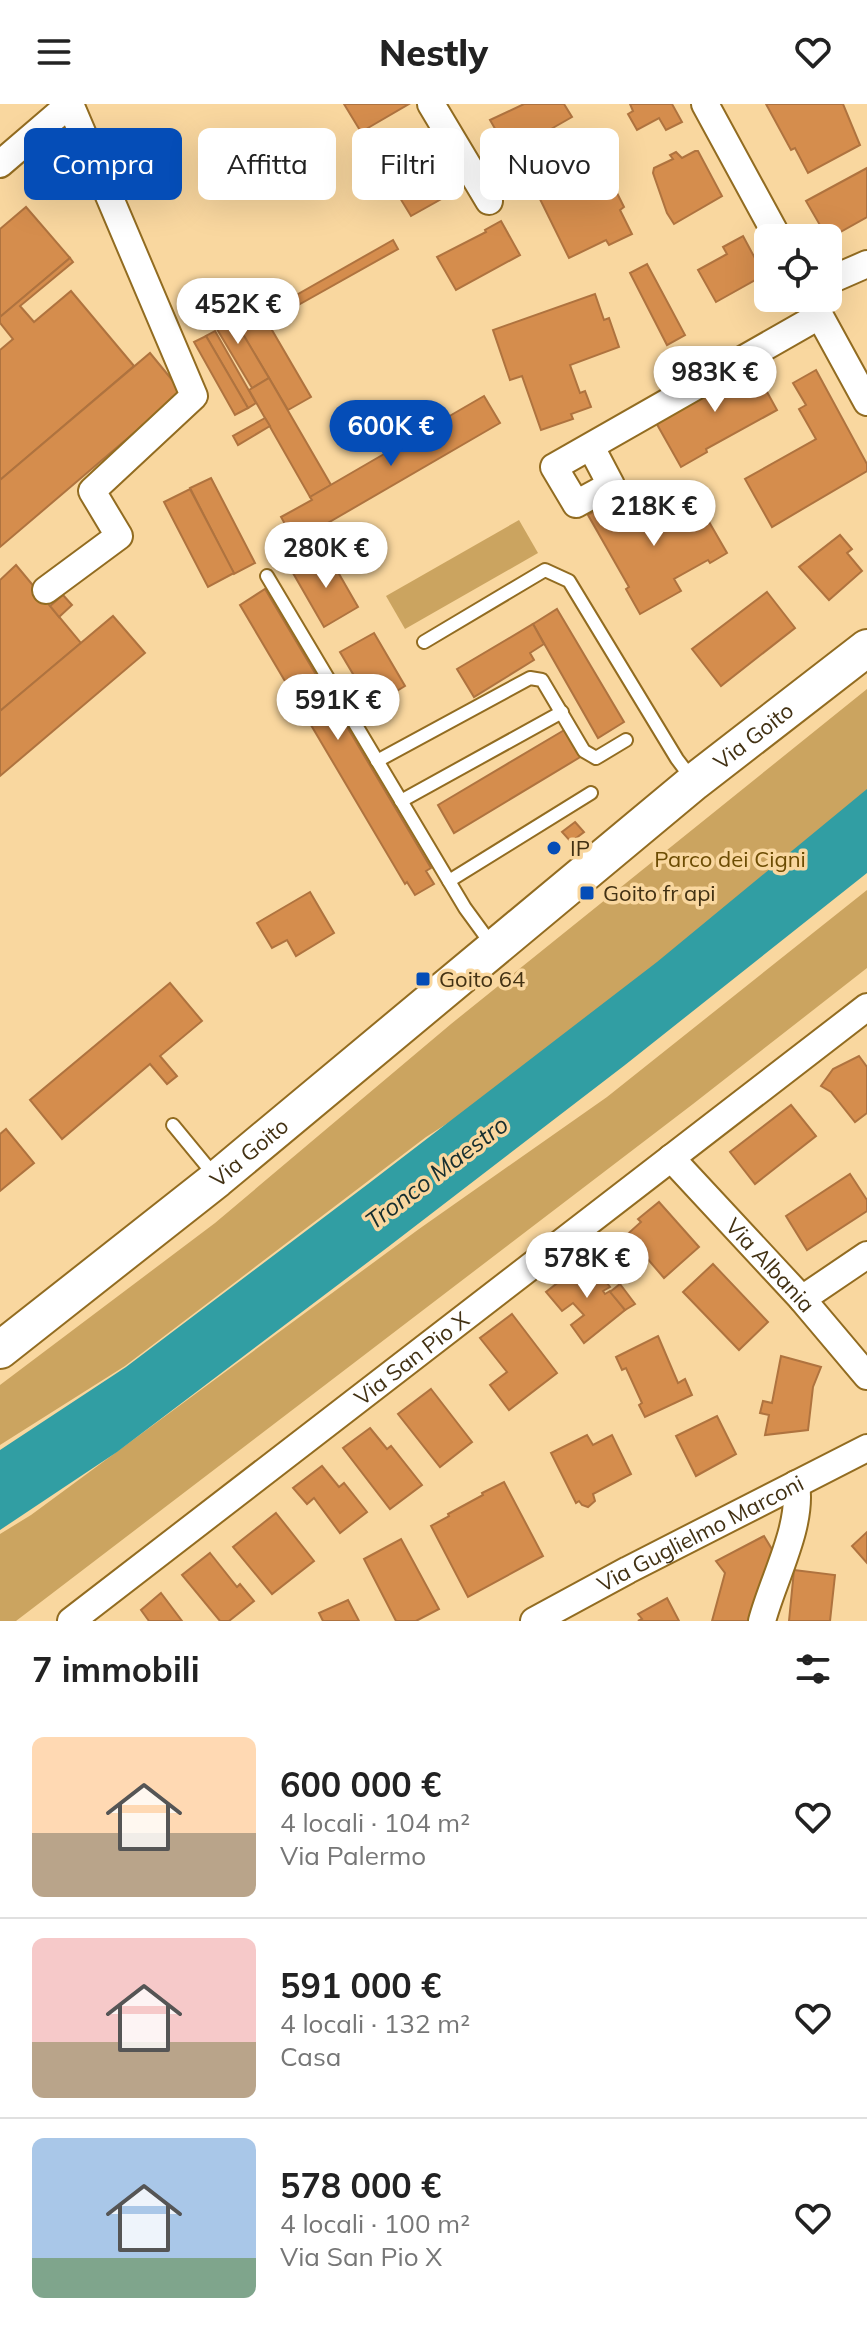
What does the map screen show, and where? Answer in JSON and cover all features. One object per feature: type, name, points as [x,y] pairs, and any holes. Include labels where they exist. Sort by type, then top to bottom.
[{"type":"main road","name":"Via Goito","points":[[0,1350],[217,1179],[694,782],[867,648]]},
{"type":"street","points":[[0,164],[70,104],[194,396],[92,491],[119,536],[46,590]]},
{"type":"street","points":[[431,104],[489,201]]},
{"type":"street","points":[[705,104],[770,224]]},
{"type":"street","points":[[842,275],[867,264]]},
{"type":"street","points":[[591,447],[807,312]]},
{"type":"street","points":[[818,312],[867,402]]},
{"type":"street","name":"Via San Pio X","points":[[71,1621],[867,1007]]},
{"type":"street","name":"Via Albania","points":[[671,1158],[802,1299],[867,1376]]},
{"type":"street","points":[[802,1299],[867,1255]]},
{"type":"street","name":"Via Guglielmo Marconi","points":[[534,1621],[867,1448]]},
{"type":"street","points":[[762,1621],[794,1522],[798,1499],[796,1484]]},
{"type":"lane","points":[[424,642],[545,570],[569,581],[694,782]]},
{"type":"lane","points":[[267,576],[449,881],[495,949]]},
{"type":"lane","points":[[377,761],[530,678],[542,680],[584,751],[596,758],[626,740]]},
{"type":"lane","points":[[401,801],[562,712]]},
{"type":"lane","points":[[449,881],[591,793]]},
{"type":"lane","points":[[173,1125],[217,1179]]},
{"type":"green space","points":[[519,520],[538,553],[405,629],[386,596]]},
{"type":"green space","name":"Parco dei Cigni","points":[[867,689],[867,804],[568,1046],[426,1137],[125,1366],[0,1445],[0,1385],[215,1223],[451,1024]]},
{"type":"green space","points":[[867,890],[867,968],[16,1621],[0,1621],[0,1534],[31,1515],[419,1229],[607,1097]]},
{"type":"water","name":"Tronco Maestro","points":[[867,789],[867,873],[625,1065],[388,1247],[117,1452],[0,1530],[0,1450],[126,1367],[368,1184],[657,962]]},
{"type":"building","points":[[344,104],[409,104],[368,128],[359,128]]},
{"type":"building","points":[[524,104],[564,104],[572,117],[553,128],[495,128],[490,120]]},
{"type":"building","points":[[630,104],[672,104],[682,122],[666,130],[659,118],[637,130],[628,114],[633,111]]},
{"type":"building","points":[[766,104],[843,104],[860,145],[808,173],[795,148],[791,150]]},
{"type":"building","points":[[698,151],[722,196],[674,224],[667,213],[654,168],[673,159],[670,155],[676,152],[682,158]]},
{"type":"building","points":[[867,168],[867,217],[842,231],[842,224],[819,224],[806,201]]},
{"type":"building","points":[[619,197],[624,207],[620,210],[632,234],[609,245],[606,240],[569,258],[540,200],[619,200]]},
{"type":"building","points":[[401,200],[439,200],[411,216]]},
{"type":"building","points":[[26,207],[70,258],[0,317],[0,229]]},
{"type":"building","points":[[501,221],[520,255],[456,290],[437,257]]},
{"type":"building","points":[[743,236],[754,256],[754,281],[716,302],[698,270],[727,254],[723,247]]},
{"type":"building","points":[[393,240],[398,249],[268,322],[263,314]]},
{"type":"building","points":[[70,258],[73,262],[20,306],[34,322],[71,291],[134,366],[0,480],[0,350],[13,339],[0,323],[0,317]]},
{"type":"building","points":[[647,264],[685,335],[667,345],[630,273]]},
{"type":"building","points":[[244,292],[247,296],[251,294],[311,397],[288,410],[225,304]]},
{"type":"building","points":[[595,294],[604,320],[609,318],[619,347],[570,365],[580,393],[585,391],[591,407],[571,414],[573,419],[541,430],[522,376],[510,380],[493,330]]},
{"type":"building","points":[[225,304],[269,378],[252,388],[208,314]]},
{"type":"building","points":[[215,331],[256,403],[248,408],[206,336]]},
{"type":"building","points":[[206,336],[248,408],[235,415],[194,342]]},
{"type":"building","points":[[150,353],[182,392],[0,547],[0,480]]},
{"type":"building","points":[[751,363],[777,410],[706,449],[707,452],[681,467],[654,419]]},
{"type":"building","points":[[816,370],[867,464],[867,471],[772,527],[745,479],[816,439],[799,409],[806,405],[793,383]]},
{"type":"building","points":[[269,378],[331,485],[310,497],[249,390]]},
{"type":"building","points":[[484,396],[500,423],[295,542],[281,517]]},
{"type":"building","points":[[265,418],[270,426],[238,445],[233,436]]},
{"type":"building","points":[[211,478],[255,563],[234,574],[190,488]]},
{"type":"building","points":[[190,489],[234,573],[208,587],[164,502]]},
{"type":"building","points":[[640,491],[652,512],[648,514],[658,533],[701,508],[727,553],[674,579],[681,591],[640,614],[626,589],[629,587],[588,515],[612,501],[615,506]]},
{"type":"building","points":[[840,535],[852,549],[847,553],[862,571],[829,600],[799,567]]},
{"type":"building","points":[[327,553],[358,607],[324,627],[293,573]]},
{"type":"building","points":[[16,565],[81,643],[0,711],[0,580]]},
{"type":"building","points":[[265,589],[431,868],[426,871],[434,884],[415,895],[407,882],[405,884],[240,605]]},
{"type":"building","points":[[767,592],[795,628],[721,686],[692,649]]},
{"type":"building","points":[[63,595],[72,605],[59,617],[50,606]]},
{"type":"building","points":[[557,609],[624,722],[598,738],[533,624]]},
{"type":"building","points":[[113,616],[145,653],[0,776],[0,711]]},
{"type":"building","points":[[533,624],[544,644],[530,653],[534,660],[474,697],[457,669]]},
{"type":"building","points":[[374,633],[405,686],[372,706],[340,652]]},
{"type":"building","points":[[566,729],[582,756],[454,833],[438,805]]},
{"type":"building","points":[[575,822],[584,832],[571,842],[562,832]]},
{"type":"building","points":[[310,892],[334,933],[296,956],[287,940],[272,948],[257,923]]},
{"type":"building","points":[[170,983],[202,1021],[160,1056],[177,1076],[167,1084],[150,1064],[62,1139],[30,1100]]},
{"type":"building","points":[[859,1056],[867,1067],[867,1113],[855,1122],[831,1092],[821,1086],[833,1069]]},
{"type":"building","points":[[791,1105],[816,1136],[755,1184],[730,1152]]},
{"type":"building","points":[[6,1129],[34,1163],[0,1191],[0,1134]]},
{"type":"building","points":[[850,1174],[867,1200],[867,1211],[807,1250],[786,1216]]},
{"type":"building","points":[[659,1202],[699,1247],[664,1278],[646,1257],[635,1266],[627,1257],[632,1253],[621,1240],[641,1222],[638,1219]]},
{"type":"building","points":[[588,1259],[610,1287],[603,1291],[605,1294],[610,1291],[625,1310],[584,1343],[571,1325],[584,1315],[573,1303],[562,1311],[546,1292]]},
{"type":"building","points":[[713,1264],[768,1322],[739,1350],[683,1292]]},
{"type":"building","points":[[620,1284],[635,1304],[625,1310],[610,1292]]},
{"type":"building","points":[[512,1314],[557,1373],[509,1410],[490,1385],[507,1372],[480,1338]]},
{"type":"building","points":[[658,1336],[678,1383],[685,1379],[692,1395],[645,1417],[626,1368],[622,1370],[616,1357]]},
{"type":"building","points":[[781,1356],[821,1367],[813,1387],[808,1430],[765,1435],[769,1415],[760,1413],[763,1401],[772,1403]]},
{"type":"building","points":[[431,1389],[472,1442],[440,1467],[398,1414]]},
{"type":"building","points":[[717,1416],[736,1454],[696,1476],[676,1436]]},
{"type":"building","points":[[370,1428],[387,1449],[391,1446],[422,1485],[390,1509],[343,1448]]},
{"type":"building","points":[[587,1435],[593,1445],[612,1435],[631,1474],[593,1494],[595,1501],[588,1507],[579,1501],[576,1503],[551,1453]]},
{"type":"building","points":[[322,1466],[339,1487],[344,1483],[367,1512],[340,1533],[314,1498],[307,1504],[293,1488]]},
{"type":"building","points":[[504,1482],[543,1556],[468,1597],[431,1526]]},
{"type":"building","points":[[276,1513],[314,1561],[272,1594],[233,1547]]},
{"type":"building","points":[[867,1532],[867,1563],[852,1546]]},
{"type":"building","points":[[764,1536],[773,1551],[751,1621],[712,1621],[725,1573],[716,1561]]},
{"type":"building","points":[[401,1539],[439,1609],[416,1621],[396,1621],[364,1559]]},
{"type":"building","points":[[210,1553],[237,1587],[240,1584],[254,1601],[229,1621],[220,1621],[182,1575]]},
{"type":"building","points":[[794,1570],[835,1575],[830,1621],[789,1621]]},
{"type":"building","points":[[161,1593],[182,1621],[149,1621],[141,1610]]},
{"type":"building","points":[[667,1598],[679,1621],[638,1621],[642,1619],[638,1614]]},
{"type":"building","points":[[348,1600],[359,1621],[323,1621],[319,1613]]},
{"type":"place","name":"IP","points":[[554,848]]},
{"type":"place","name":"Goito fr api","points":[[587,893]]},
{"type":"place","name":"Goito 64","points":[[423,979]]}]
